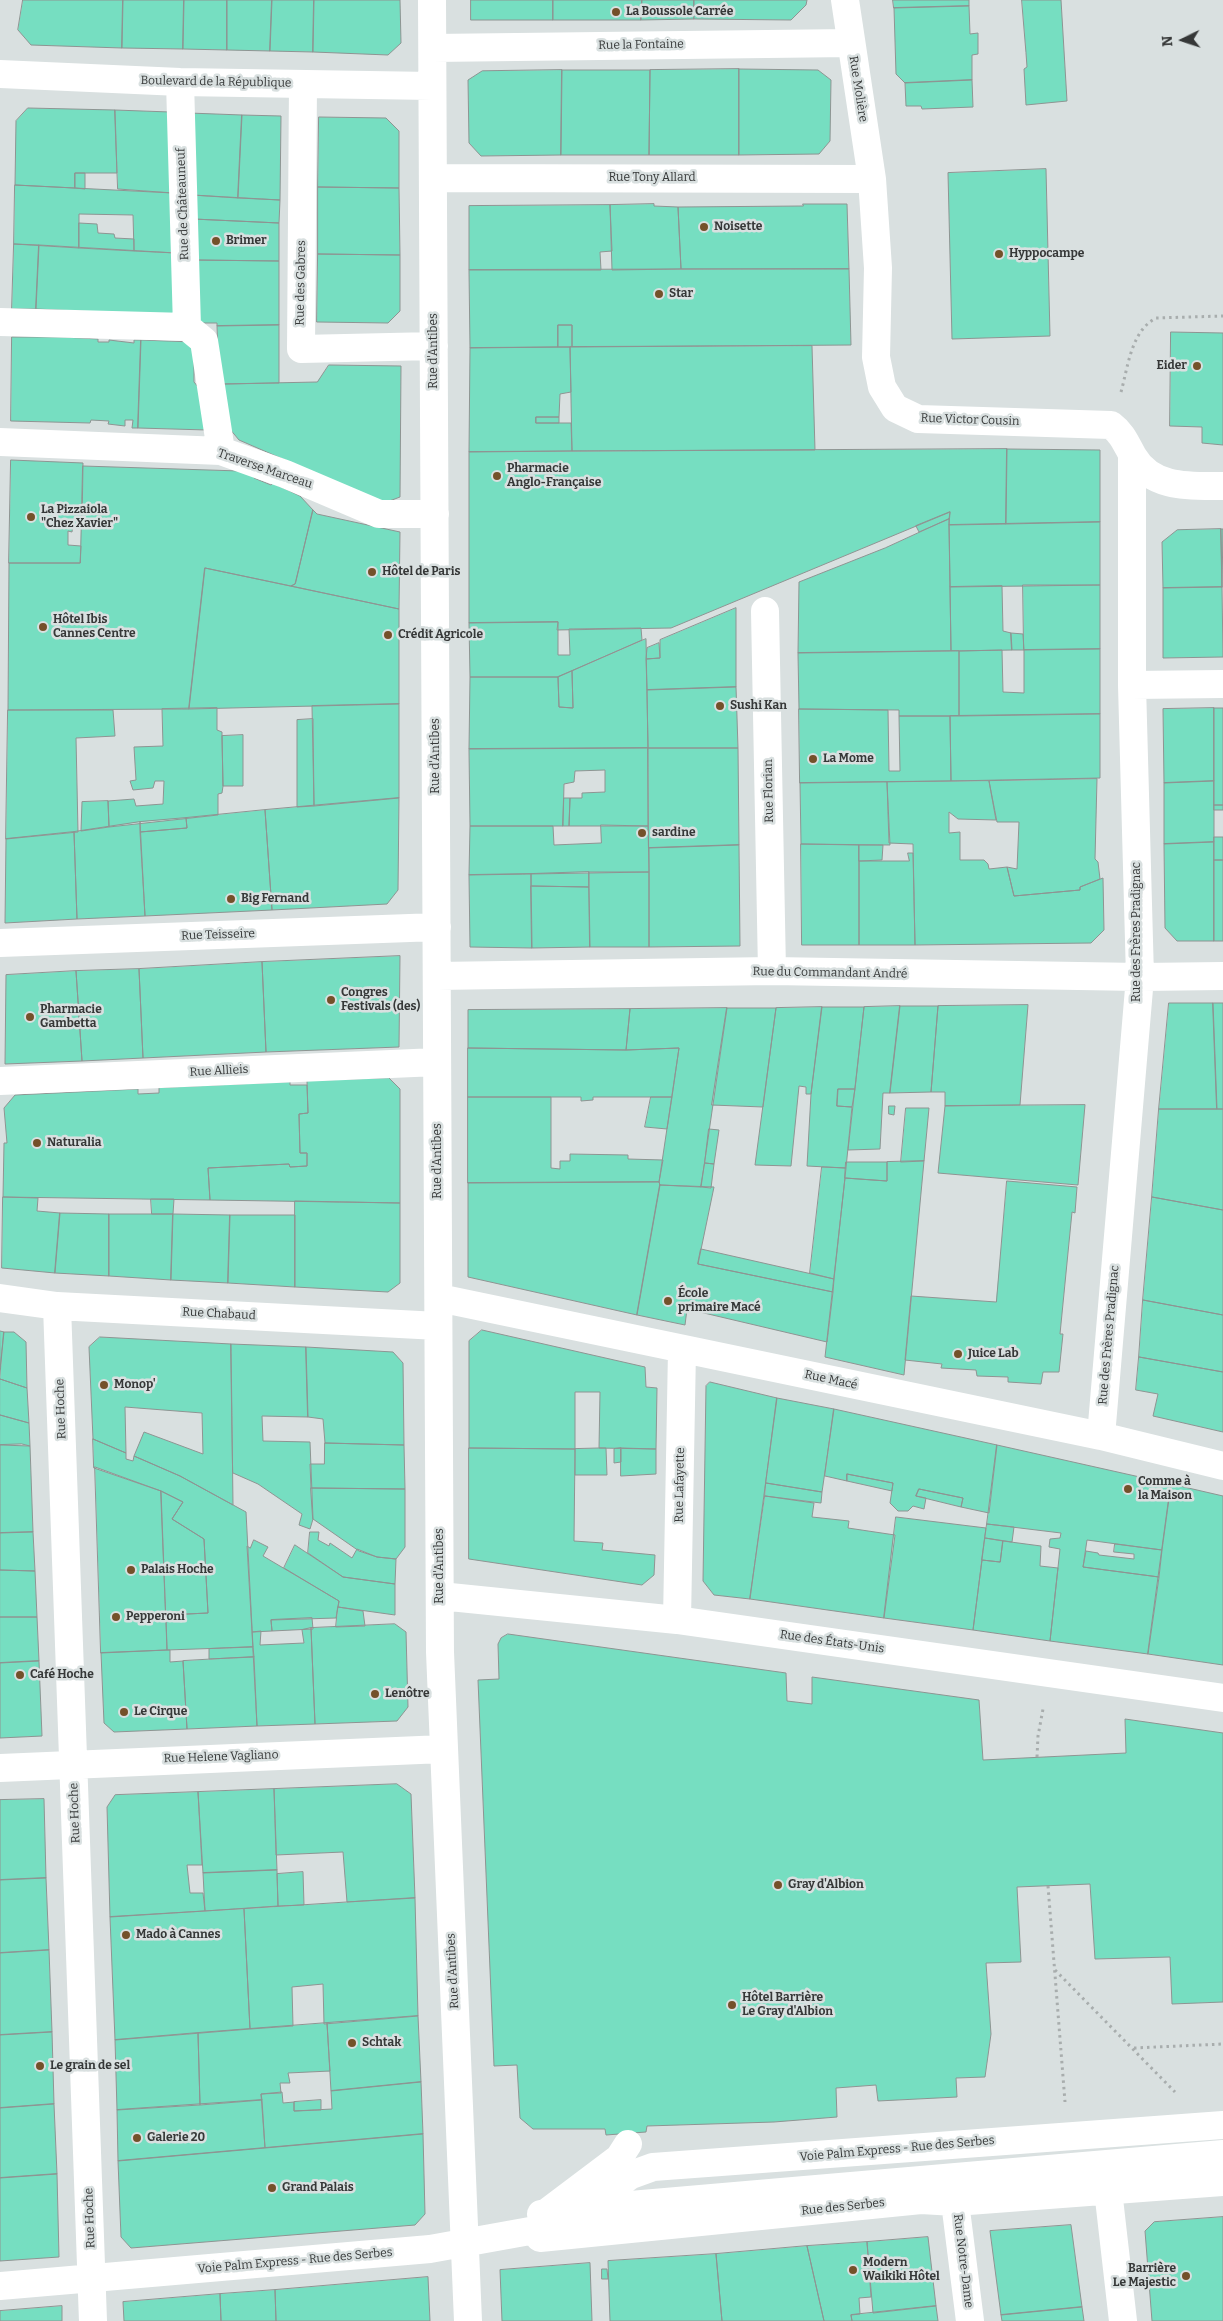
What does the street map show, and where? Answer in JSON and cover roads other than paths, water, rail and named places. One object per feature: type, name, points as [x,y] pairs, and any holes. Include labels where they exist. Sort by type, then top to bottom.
[{"type":"street","name":"Rue d'Antibes","points":[[432,0],[440,1596],[443,1749],[468,2321]]},
{"type":"street","name":"Rue Molière","points":[[845,0],[850,43],[872,178]]},
{"type":"street","name":"Rue la Fontaine","points":[[432,48],[850,43]]},
{"type":"street","name":"Boulevard de la République","points":[[0,74],[180,82],[432,86]]},
{"type":"street","name":"Rue de Châteauneuf","points":[[180,82],[187,327]]},
{"type":"street","name":"Rue des Gabres","points":[[303,84],[300,349],[434,346]]},
{"type":"street","name":"Rue Tony Allard","points":[[433,178],[872,178]]},
{"type":"street","name":"Rue Victor Cousin","points":[[872,178],[878,268],[876,357],[882,387],[895,408],[918,419],[1112,425],[1120,432],[1132,456]]},
{"type":"street","points":[[0,322],[187,327],[204,341],[221,451]]},
{"type":"street","name":"Traverse Marceau","points":[[0,442],[221,451],[285,474],[379,514],[434,514]]},
{"type":"street","points":[[1132,456],[1148,475],[1161,481],[1177,485],[1223,486]]},
{"type":"street","name":"Rue des Frères Pradignac","points":[[1101,1436],[1140,977],[1132,684],[1132,456]]},
{"type":"street","name":"Rue Florian","points":[[766,610],[772,971]]},
{"type":"street","points":[[1132,684],[1223,684]]},
{"type":"street","name":"Rue Teisseire","points":[[0,943],[437,927]]},
{"type":"street","name":"Rue du Commandant André","points":[[437,976],[772,971],[1140,977],[1223,976]]},
{"type":"street","name":"Rue Allieis","points":[[0,1081],[437,1062]]},
{"type":"street","name":"Rue Chabaud","points":[[0,1298],[57,1306],[438,1326]]},
{"type":"street","name":"Rue Macé","points":[[439,1298],[1101,1436],[1223,1466]]},
{"type":"street","name":"Rue Hoche","points":[[57,1306],[93,2321]]},
{"type":"street","name":"Rue Lafayette","points":[[678,1620],[682,1350]]},
{"type":"street","name":"Rue des États-Unis","points":[[440,1596],[678,1620],[1223,1698]]},
{"type":"street","name":"Rue Helene Vagliano","points":[[0,1768],[73,1763],[443,1749]]},
{"type":"street","name":"Voie Palm Express - Rue des Serbes","points":[[0,2286],[430,2249],[463,2235],[552,2227],[584,2210],[631,2175],[653,2167],[1214,2126]]},
{"type":"street","points":[[463,2235],[546,2213],[619,2158],[628,2144]]},
{"type":"street","name":"Voie Palm Express - Rue des Serbes","points":[[584,2210],[1223,2154]]},
{"type":"street","name":"Rue des Serbes","points":[[463,2235],[590,2234],[921,2200],[955,2202],[1223,2182]]},
{"type":"street","points":[[1108,2190],[1123,2321]]},
{"type":"street","name":"Rue Notre-Dame","points":[[955,2202],[970,2321]]},
{"type":"place","name":"La Boussole Carrée","points":[[616,12]]},
{"type":"place","name":"Noisette","points":[[704,227]]},
{"type":"place","name":"Brimer","points":[[216,241]]},
{"type":"place","name":"Hyppocampe","points":[[999,254]]},
{"type":"place","name":"Star","points":[[659,294]]},
{"type":"place","name":"Eider","points":[[1197,366]]},
{"type":"place","name":"Pharmacie Anglo-Française","points":[[497,476]]},
{"type":"place","name":"La Pizzaiola \"Chez Xavier\"","points":[[31,517]]},
{"type":"place","name":"Hôtel de Paris","points":[[372,572]]},
{"type":"place","name":"Hôtel Ibis Cannes Centre","points":[[43,627]]},
{"type":"place","name":"Crédit Agricole","points":[[388,635]]},
{"type":"place","name":"Sushi Kan","points":[[720,706]]},
{"type":"place","name":"La Mome","points":[[813,759]]},
{"type":"place","name":"sardine","points":[[642,833]]},
{"type":"place","name":"Big Fernand","points":[[231,899]]},
{"type":"place","name":"Congres Festivals (des)","points":[[331,1000]]},
{"type":"place","name":"Pharmacie Gambetta","points":[[30,1017]]},
{"type":"place","name":"Naturalia","points":[[37,1143]]},
{"type":"place","name":"École primaire Macé","points":[[668,1301]]},
{"type":"place","name":"Juice Lab","points":[[958,1354]]},
{"type":"place","name":"Monop'","points":[[104,1385]]},
{"type":"place","name":"Comme à la Maison","points":[[1128,1489]]},
{"type":"place","name":"Palais Hoche","points":[[131,1570]]},
{"type":"place","name":"Pepperoni","points":[[116,1617]]},
{"type":"place","name":"Café Hoche","points":[[20,1675]]},
{"type":"place","name":"Lenôtre","points":[[375,1694]]},
{"type":"place","name":"Le Cirque","points":[[124,1712]]},
{"type":"place","name":"Gray d'Albion","points":[[778,1885]]},
{"type":"place","name":"Mado à Cannes","points":[[126,1935]]},
{"type":"place","name":"Hôtel Barrière Le Gray d'Albion","points":[[732,2005]]},
{"type":"place","name":"Schtak","points":[[352,2043]]},
{"type":"place","name":"Le grain de sel","points":[[40,2066]]},
{"type":"place","name":"Galerie 20","points":[[137,2138]]},
{"type":"place","name":"Grand Palais","points":[[272,2188]]},
{"type":"place","name":"Modern Waikiki Hôtel","points":[[853,2270]]},
{"type":"place","name":"Barrière Le Majestic","points":[[1186,2276]]}]
